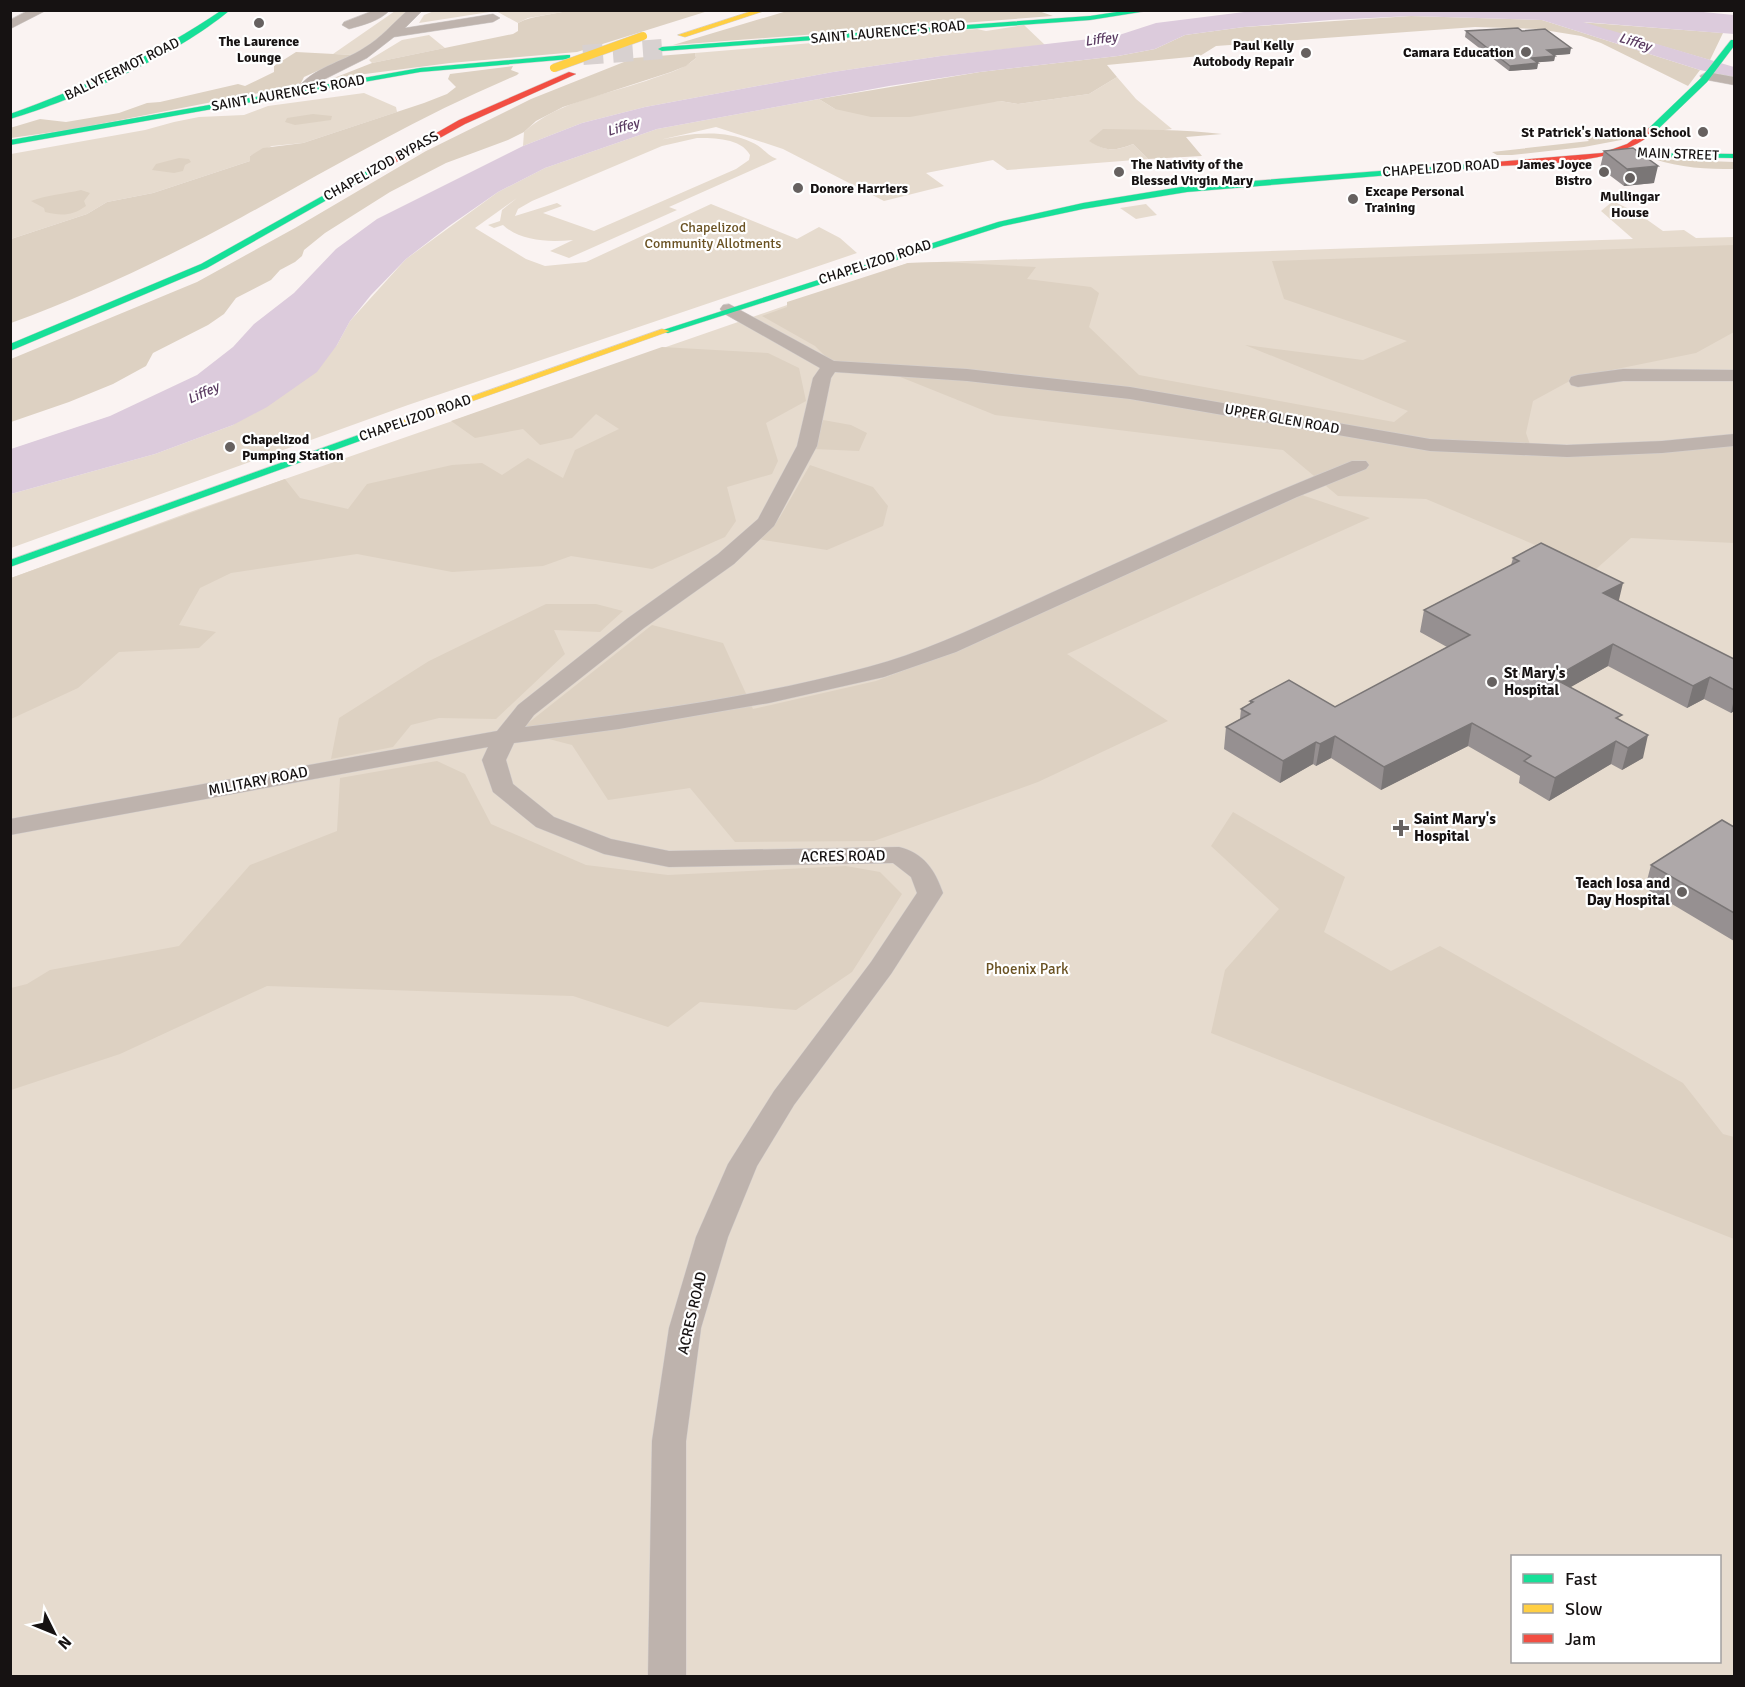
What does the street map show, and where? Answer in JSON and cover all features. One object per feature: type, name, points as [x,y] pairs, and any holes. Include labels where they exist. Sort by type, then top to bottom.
[{"type":"main road","name":"BALLYFERMOT ROAD","points":[[10,117],[76,92],[132,67],[194,34],[227,10]]},
{"type":"main road","points":[[673,27],[727,10]]},
{"type":"main road","name":"CHAPELIZOD BYPASS","points":[[449,113],[554,68],[764,10]]},
{"type":"main road","name":"SAINT LAURENCE'S ROAD","points":[[654,40],[1090,18],[1150,10]]},
{"type":"main road","name":"CHAPELIZOD BYPASS","points":[[10,348],[204,266],[462,122],[654,40]]},
{"type":"main road","name":"CHAPELIZOD ROAD","points":[[10,564],[329,448],[729,309],[962,234],[1110,201],[1197,188],[1604,155],[1622,150],[1636,143],[1688,97],[1734,42]]},
{"type":"main road","name":"SAINT LAURENCE'S ROAD","points":[[10,143],[420,70],[567,57]]},
{"type":"main road","name":"MAIN STREET","points":[[1622,150],[1656,155],[1734,156]]},
{"type":"street","points":[[10,25],[41,10]]},
{"type":"street","points":[[349,25],[376,16],[384,10]]},
{"type":"street","points":[[303,90],[310,81],[370,51],[417,10]]},
{"type":"street","points":[[390,34],[493,18]]},
{"type":"street","points":[[1708,75],[1734,81]]},
{"type":"street","points":[[729,309],[830,366]]},
{"type":"street","name":"UPPER GLEN ROAD","points":[[830,366],[967,375],[1130,393],[1430,445],[1567,451],[1662,447],[1734,440]]},
{"type":"street","name":"ACRES ROAD","points":[[667,1677],[669,1441],[686,1328],[712,1237],[743,1164],[784,1098],[881,968],[930,893],[923,873],[899,855],[669,859],[604,846],[545,822],[502,787],[494,760],[505,737],[526,710],[636,623],[726,559],[767,522],[807,446],[822,378],[830,366]]},
{"type":"street","points":[[1578,381],[1623,375],[1734,376]]},
{"type":"street","name":"MILITARY ROAD","points":[[10,827],[505,737],[630,720],[769,696],[876,672],[948,647],[1290,493],[1359,465]]},
{"type":"green space","points":[[559,10],[563,12],[528,18],[518,23],[496,11],[419,23],[424,15],[434,11]]},
{"type":"green space","points":[[395,11],[409,11],[369,46],[353,55],[333,54]]},
{"type":"green space","points":[[1024,25],[1045,45],[941,56],[833,72],[645,107],[582,123],[523,146],[524,132],[553,112],[676,70],[696,58],[695,53],[977,29],[986,31]]},
{"type":"green space","points":[[429,35],[445,48],[372,63],[369,60],[402,40]]},
{"type":"green space","name":"Chapelizod Community Allotments","points":[[1117,77],[1136,99],[1172,129],[1090,141],[1111,149],[1133,144],[1148,159],[1007,170],[993,160],[926,173],[944,186],[884,201],[783,149],[716,127],[655,141],[703,134],[728,135],[755,144],[777,159],[669,207],[677,210],[569,258],[550,251],[573,240],[536,240],[518,235],[503,225],[494,228],[488,225],[500,221],[502,210],[517,198],[475,228],[526,259],[545,266],[586,262],[711,204],[797,239],[819,227],[840,238],[857,253],[408,405],[11,548],[11,494],[155,454],[233,425],[337,345],[350,321],[406,259],[498,192],[545,168],[657,129],[819,99],[835,109],[1000,101],[1018,104],[1089,94]],"holes":[[[697,138],[734,142],[746,149],[750,155],[749,160],[736,169],[594,231],[543,213],[562,206],[557,203],[515,216],[518,209],[532,201],[662,146]]]},
{"type":"green space","points":[[364,93],[396,107],[397,112],[303,143],[272,146],[250,156],[250,161],[153,193],[107,202],[87,214],[11,239],[11,154],[145,130],[199,117],[244,115],[268,106]]},
{"type":"green space","name":"Phoenix Park","points":[[1613,201],[1639,214],[1663,231],[1684,230],[1696,238],[1734,237],[1734,1676],[11,1676],[11,578],[190,512],[908,263],[1633,239],[1601,211]]},
{"type":"green space","points":[[1146,204],[1157,215],[1136,219],[1120,208]]},
{"type":"shaded area","points":[[570,10],[708,11],[577,52],[450,63],[334,78],[372,63],[513,34],[518,31],[518,23],[524,20]]},
{"type":"shaded area","points":[[1036,10],[1053,16],[673,45],[787,11]]},
{"type":"shaded area","points":[[1411,16],[1542,20],[1700,70],[1688,86],[1601,43],[1581,36],[1538,29],[1475,27],[1216,46],[1200,56],[1107,65],[1117,77],[1089,94],[1018,104],[1000,101],[910,117],[871,117],[835,109],[819,99],[980,72],[1118,56],[1155,49],[1185,35],[1244,27]]},
{"type":"shaded area","points":[[1579,22],[1723,33],[1710,60]]},
{"type":"shaded area","points":[[296,52],[353,55],[304,77],[300,85],[74,129],[11,138],[10,128],[40,119],[66,122],[119,113],[147,103],[238,84],[245,86],[274,72],[274,66]]},
{"type":"shaded area","points":[[695,53],[696,58],[686,66],[563,107],[536,121],[524,132],[508,140],[446,163],[390,192],[325,233],[304,250],[302,256],[280,270],[271,280],[236,298],[224,314],[208,325],[153,353],[146,366],[113,384],[11,422],[11,359],[197,282],[426,151],[531,99],[634,58]]},
{"type":"shaded area","points":[[513,66],[511,70],[519,73],[517,75],[412,124],[185,247],[99,288],[11,323],[11,239],[87,214],[107,202],[153,193],[250,161],[250,156],[263,148],[303,143],[424,103],[447,94],[456,87],[448,79],[450,74]]},
{"type":"shaded area","points":[[313,114],[332,116],[331,120],[295,125],[285,122],[287,118]]},
{"type":"shaded area","points":[[1103,129],[1177,130],[1222,134],[1186,137],[1202,156],[1148,159],[1133,144],[1111,149],[1100,147],[1089,141]]},
{"type":"shaded area","points":[[1576,129],[1595,136],[1604,130],[1631,132],[1621,140],[1584,147],[1512,155],[1497,155],[1492,152],[1589,141]]},
{"type":"shaded area","points":[[179,158],[189,159],[191,162],[185,165],[183,171],[174,173],[152,170],[156,164]]},
{"type":"shaded area","points":[[1654,159],[1734,162],[1734,169],[1694,167]]},
{"type":"shaded area","points":[[81,190],[90,193],[84,201],[86,206],[71,213],[45,212],[44,208],[31,201],[49,196]]},
{"type":"shaded area","points":[[1734,245],[1734,332],[1696,353],[1577,377],[1533,401],[1526,433],[1533,453],[1734,445],[1734,543],[1631,538],[1595,570],[1426,499],[1338,496],[1283,450],[995,415],[868,364],[831,362],[815,346],[762,316],[787,307],[787,302],[908,263],[943,262],[1036,267],[1027,279],[1091,287],[1099,293],[1089,327],[1139,375],[1394,422],[1408,411],[1245,345],[1363,360],[1407,341],[1284,299],[1272,261]]},
{"type":"shaded area","points":[[662,347],[768,353],[799,368],[806,401],[766,423],[778,461],[772,474],[727,487],[736,521],[725,537],[652,569],[571,556],[543,566],[452,572],[357,554],[231,573],[200,588],[179,625],[216,632],[199,648],[119,652],[78,688],[11,719],[11,578],[285,479],[300,498],[348,509],[367,484],[452,465],[482,463],[502,475],[528,458],[563,478],[575,450],[619,429],[596,414],[572,438],[540,445],[523,429],[475,438],[451,421]]},
{"type":"shaded area","points":[[823,420],[851,425],[867,433],[859,451],[814,449]]},
{"type":"shaded area","points":[[810,465],[873,487],[888,506],[883,526],[827,550],[758,539],[780,517]]},
{"type":"shaded area","points":[[1302,495],[1370,518],[1067,654],[1168,721],[1038,782],[874,841],[735,842],[690,788],[608,800],[572,745],[518,731],[652,625],[723,643],[753,709],[876,681],[983,640],[1176,549]]},
{"type":"shaded area","points":[[546,604],[596,604],[623,611],[600,632],[554,630],[565,654],[496,719],[439,718],[411,725],[393,747],[331,759],[339,718],[429,661]]},
{"type":"shaded area","points":[[437,761],[465,774],[491,824],[586,865],[668,875],[846,866],[880,872],[902,894],[852,972],[796,1010],[700,1002],[668,1027],[573,996],[267,986],[120,1054],[11,1090],[11,988],[27,984],[50,970],[179,946],[250,865],[337,831],[340,778]]},
{"type":"shaded area","points":[[1233,812],[1345,877],[1324,932],[1391,971],[1440,946],[1683,1083],[1723,1134],[1734,1137],[1734,1239],[1211,1033],[1225,970],[1279,909],[1211,846]]},
{"type":"water","name":"Liffey","points":[[1683,10],[1734,15],[1734,34],[1583,22],[1734,67],[1734,77],[1700,70],[1542,20],[1411,16],[1244,27],[1185,35],[1155,49],[1118,56],[980,72],[889,86],[657,129],[545,168],[498,192],[449,226],[406,259],[371,295],[350,321],[337,345],[317,372],[267,407],[233,425],[155,454],[11,494],[11,449],[110,416],[197,375],[233,347],[254,324],[294,293],[336,249],[377,219],[523,146],[582,123],[645,107],[833,72],[941,56],[1116,36],[1156,23],[1252,11]]},
{"type":"building","name":"Camara Education","points":[[1518,28],[1522,31],[1545,29],[1571,48],[1547,50],[1555,56],[1531,58],[1538,63],[1510,66],[1466,31]]},
{"type":"building","points":[[1633,148],[1658,166],[1627,169],[1604,151]]},
{"type":"building","name":"St Mary's Hospital","points":[[1541,543],[1623,583],[1603,593],[1734,659],[1734,690],[1710,677],[1693,686],[1613,644],[1553,678],[1622,715],[1616,718],[1648,735],[1628,748],[1616,741],[1555,778],[1524,761],[1531,756],[1472,723],[1384,767],[1335,736],[1320,744],[1316,742],[1283,761],[1226,727],[1250,714],[1241,709],[1253,702],[1250,701],[1289,680],[1335,707],[1470,635],[1424,610],[1519,561],[1513,558]]},
{"type":"building","points":[[1722,820],[1734,827],[1734,913],[1651,865]]},
{"type":"tunnel","points":[[583,55],[662,49]]},
{"type":"traffic: fast","points":[[10,117],[67,96],[149,58],[227,10]]},
{"type":"traffic: fast","points":[[662,49],[1090,18],[1150,10]]},
{"type":"traffic: fast","points":[[1652,130],[1704,80],[1734,42]]},
{"type":"traffic: fast","points":[[10,143],[420,70],[567,57]]},
{"type":"traffic: fast","points":[[1622,150],[1656,155],[1734,156]]},
{"type":"traffic: fast","points":[[10,348],[204,266],[388,163]]},
{"type":"traffic: fast","points":[[665,331],[1001,224],[1083,206],[1187,189],[1483,165]]},
{"type":"traffic: fast","points":[[10,564],[364,436]]},
{"type":"traffic: slow","points":[[682,35],[764,10]]},
{"type":"traffic: slow","points":[[554,68],[643,36]]},
{"type":"traffic: slow","points":[[364,436],[665,331]]},
{"type":"traffic: jam","points":[[388,163],[462,122],[572,74]]},
{"type":"traffic: jam","points":[[1483,165],[1603,155],[1630,146],[1652,130]]},
{"type":"place","name":"The Laurence Lounge","points":[[259,23]]},
{"type":"place","name":"Camara Education","points":[[1526,52]]},
{"type":"place","name":"Paul Kelly Autobody Repair","points":[[1306,53]]},
{"type":"place","name":"St Patrick's National School","points":[[1703,132]]},
{"type":"place","name":"The Nativity of the Blessed Virgin Mary","points":[[1119,172]]},
{"type":"place","name":"James Joyce Bistro","points":[[1604,172]]},
{"type":"place","name":"Mullingar House","points":[[1630,178]]},
{"type":"place","name":"Donore Harriers","points":[[798,188]]},
{"type":"place","name":"Excape Personal Training","points":[[1353,199]]},
{"type":"place","name":"Chapelizod Pumping Station","points":[[230,447]]},
{"type":"place","name":"St Mary's Hospital","points":[[1492,682]]},
{"type":"place","name":"Saint Mary's Hospital","points":[[1401,828]]},
{"type":"place","name":"Teach Iosa and Day Hospital","points":[[1682,892]]}]
